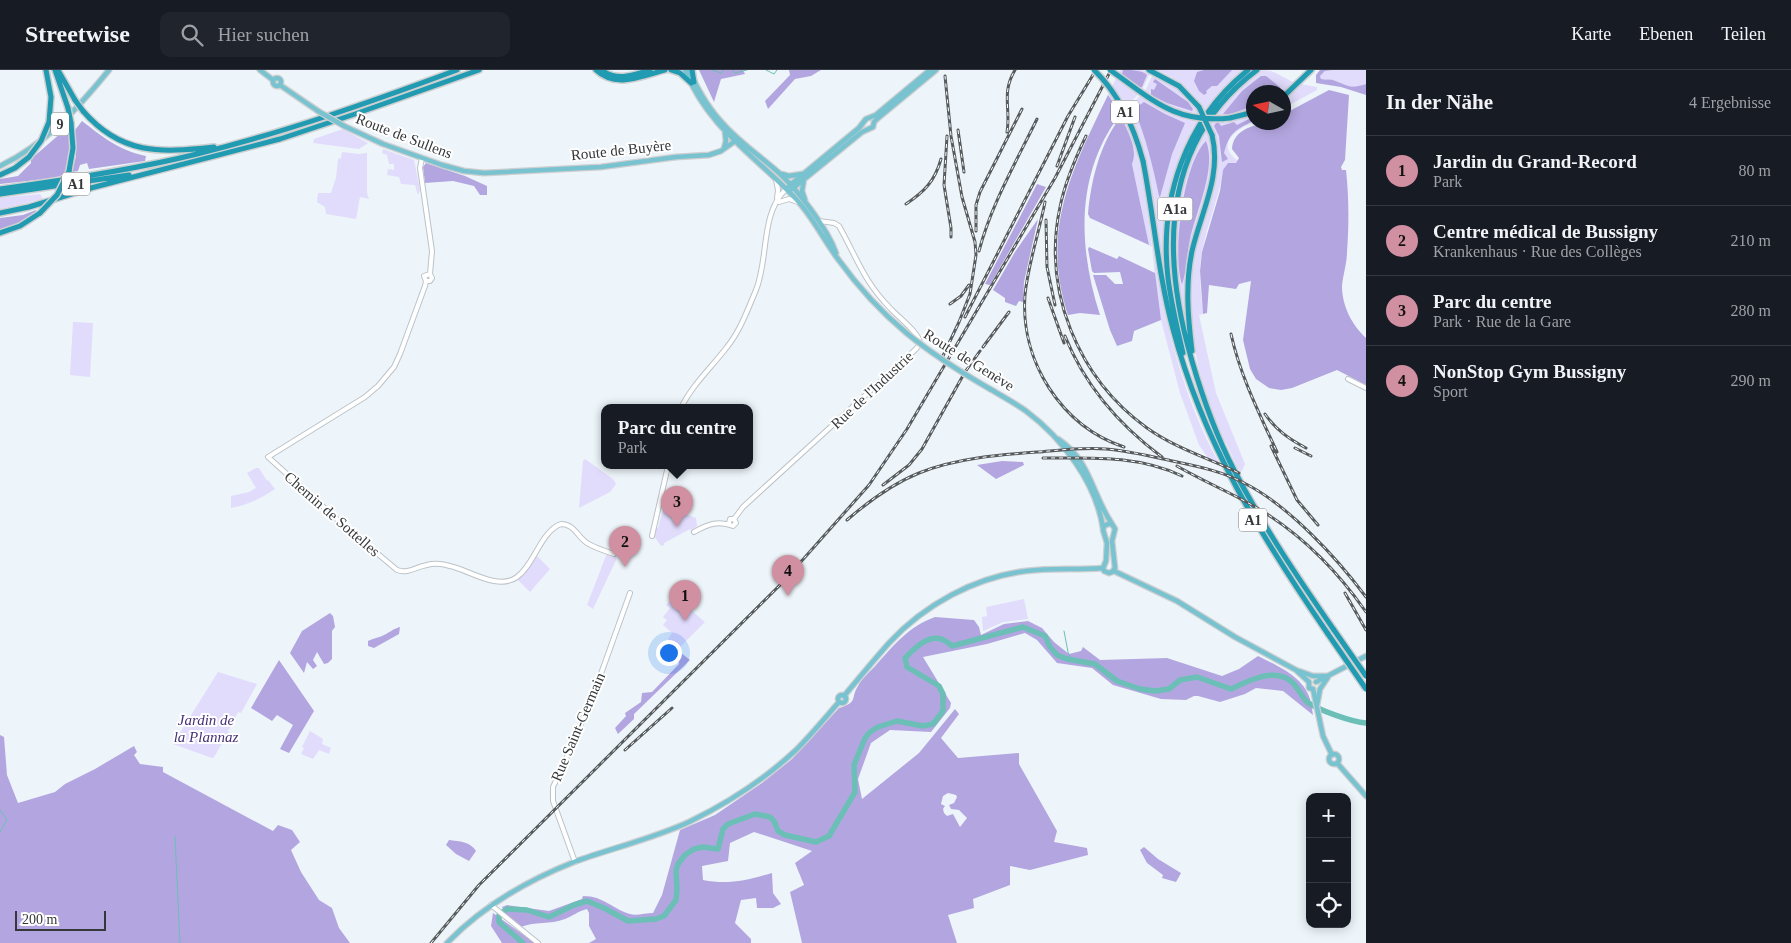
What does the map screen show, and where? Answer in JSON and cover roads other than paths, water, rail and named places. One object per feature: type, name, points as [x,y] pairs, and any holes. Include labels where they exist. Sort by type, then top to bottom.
[{"type":"highway","points":[[0,176],[18,167],[29,157],[42,139],[49,122],[51,97],[46,70]]},
{"type":"highway","points":[[56,70],[83,111],[109,135],[121,142],[140,148],[174,151],[232,144]]},
{"type":"highway","points":[[0,233],[20,226],[40,213],[57,195],[69,171],[73,148],[71,123],[56,70]]},
{"type":"highway","name":"A1","points":[[0,189],[136,167],[232,144],[332,115],[457,70]]},
{"type":"highway","name":"A1","points":[[0,194],[152,172],[234,152],[306,131],[479,70]]},
{"type":"highway","points":[[596,70],[606,77],[619,80],[636,78],[664,70]]},
{"type":"highway","points":[[602,70],[610,75],[619,77],[650,70]]},
{"type":"highway","points":[[671,70],[680,73],[693,82]]},
{"type":"highway","points":[[689,70],[693,82]]},
{"type":"highway","name":"A1","points":[[1094,70],[1108,85],[1122,106],[1133,128],[1142,161],[1157,257],[1177,343],[1195,397],[1220,457],[1250,514],[1282,566],[1366,689]]},
{"type":"highway","points":[[1110,70],[1149,99],[1169,110],[1200,118],[1230,118],[1246,114]]},
{"type":"highway","name":"A1","points":[[1149,70],[1179,86],[1199,107],[1212,134],[1215,157],[1214,173],[1194,243],[1188,284],[1188,317],[1195,372],[1212,421],[1242,485],[1285,558],[1366,676]]},
{"type":"highway","name":"A1a","points":[[1195,397],[1173,311],[1168,277],[1167,235],[1170,200],[1182,160],[1200,124],[1220,97],[1248,70]]},
{"type":"highway","name":"A1a","points":[[1195,372],[1180,318],[1173,270],[1172,235],[1177,194],[1189,156],[1204,127],[1229,95],[1257,70]]},
{"type":"highway","points":[[1291,90],[1311,70]]},
{"type":"highway","points":[[0,213],[152,172]]},
{"type":"main road","name":"9","points":[[0,166],[52,132],[75,109],[108,70]]},
{"type":"main road","name":"Route de Sullens","points":[[260,70],[273,80],[279,79],[280,85],[318,111],[378,142],[464,171],[501,172]]},
{"type":"main road","points":[[815,218],[802,193],[805,176],[859,128],[866,119],[885,108],[930,70]]},
{"type":"main road","points":[[787,190],[868,128],[873,127],[874,122],[936,70]]},
{"type":"main road","points":[[693,82],[700,101],[725,133],[736,140]]},
{"type":"main road","points":[[693,82],[714,113],[736,140]]},
{"type":"main road","points":[[870,118],[874,122]]},
{"type":"main road","points":[[864,122],[868,128]]},
{"type":"main road","points":[[723,149],[726,141],[725,133]]},
{"type":"main road","name":"Route de Buyère","points":[[501,172],[601,167],[676,157],[709,155],[723,149],[736,140]]},
{"type":"main road","name":"Route de Genève","points":[[736,140],[779,173],[792,186],[825,231],[838,258]]},
{"type":"main road","name":"Route de Genève","points":[[736,140],[800,203],[868,297],[912,339],[938,358],[1025,410],[1050,433],[1084,474],[1102,517],[1103,528]]},
{"type":"main road","points":[[779,173],[789,176],[805,176]]},
{"type":"main road","name":"Route de Genève","points":[[1050,433],[1070,447],[1080,460],[1112,524]]},
{"type":"main road","points":[[1103,568],[1106,561],[1103,528],[1106,524],[1112,524],[1115,529],[1112,540],[1114,571]]},
{"type":"main road","points":[[1105,534],[1111,536],[1114,534]]},
{"type":"main road","points":[[1106,561],[1114,562]]},
{"type":"main road","points":[[1103,568],[1107,573],[1114,571],[1167,596],[1229,634],[1296,670],[1313,676],[1328,676]]},
{"type":"main road","points":[[447,943],[491,905],[536,878],[687,822],[742,792],[770,773],[797,749],[839,702],[838,697],[844,696],[890,642],[922,615],[957,593],[1010,574],[1045,570],[1103,568]]},
{"type":"main road","points":[[1309,682],[1312,680],[1316,682],[1366,656]]},
{"type":"main road","points":[[1296,670],[1309,682],[1308,686],[1313,690],[1323,736],[1332,755],[1329,759],[1330,763],[1337,763],[1366,796]]},
{"type":"main road","points":[[1316,699],[1328,676]]},
{"type":"main road","points":[[1313,690],[1316,687],[1316,682]]},
{"type":"street","name":"Chemin de Sottelles","points":[[422,158],[420,168],[432,251],[430,274],[424,276],[426,281],[400,354],[387,377],[365,397],[268,457],[397,570],[409,572],[427,565],[441,564],[494,581],[512,580],[523,571],[551,531],[561,524],[570,526],[586,542],[614,554]]},
{"type":"street","points":[[775,178],[778,201]]},
{"type":"street","points":[[683,404],[693,387],[728,346],[746,312],[762,273],[774,207],[787,190]]},
{"type":"street","points":[[778,201],[789,199],[800,203]]},
{"type":"street","points":[[815,218],[832,223]]},
{"type":"street","points":[[825,231],[827,226],[832,223]]},
{"type":"street","name":"Rue de l'Industrie","points":[[694,532],[709,525],[729,523],[730,519],[734,519],[743,507],[920,344],[918,336],[869,284],[839,226],[832,223]]},
{"type":"street","points":[[1348,378],[1366,388]]},
{"type":"street","points":[[652,536],[667,469]]},
{"type":"street","name":"Rue Saint-Germain","points":[[575,862],[553,801],[553,787],[598,682],[630,593]]},
{"type":"street","points":[[491,905],[538,943]]},
{"type":"waterway","points":[[712,70],[721,73],[724,70]]},
{"type":"waterway","points":[[732,70],[735,73],[747,70]]},
{"type":"waterway","points":[[766,70],[774,74],[777,70]]},
{"type":"waterway","points":[[523,943],[499,922],[499,915],[507,909],[527,910],[549,917],[587,901],[628,921],[656,919],[664,916],[676,900],[676,870],[685,855],[694,849],[703,847],[718,849],[723,829],[728,824],[755,814],[770,817],[778,831],[785,835],[816,842],[829,836],[855,792],[854,765],[865,738],[870,732],[878,727],[897,721],[923,726],[933,724],[943,711],[943,694],[939,686],[907,667],[905,658],[921,644],[931,639],[941,639],[952,646],[1023,627],[1045,636],[1050,647],[1057,655],[1067,659],[1095,664],[1117,681],[1140,689],[1155,691],[1169,689],[1180,680],[1197,677],[1231,689],[1254,679],[1270,675],[1279,676],[1293,683],[1305,700],[1312,705],[1344,718],[1366,723]]},
{"type":"waterway","points":[[1064,631],[1071,659]]},
{"type":"waterway","points":[[0,810],[7,820],[0,832]]},
{"type":"waterway","points":[[175,837],[180,943]]},
{"type":"railway","points":[[1007,132],[1008,86],[1015,70]]},
{"type":"railway","points":[[965,317],[1068,116],[1096,70]]},
{"type":"railway","points":[[431,943],[479,885],[783,582],[869,485],[907,429],[1055,178],[1111,70]]},
{"type":"railway","points":[[942,358],[970,294],[976,255],[975,242],[962,197],[951,136],[945,76]]},
{"type":"railway","points":[[976,231],[976,205],[980,192],[1022,109]]},
{"type":"railway","points":[[1057,166],[1075,117]]},
{"type":"railway","points":[[979,251],[997,200],[1037,119]]},
{"type":"railway","points":[[958,130],[964,172]]},
{"type":"railway","points":[[947,136],[944,185],[951,237]]},
{"type":"railway","points":[[1086,136],[1074,162],[1065,189],[1060,207],[1056,239],[1056,270],[1061,301],[1071,330],[1084,358],[1102,384],[1123,408],[1158,435],[1239,473]]},
{"type":"railway","points":[[906,204],[918,195],[932,180],[941,159]]},
{"type":"railway","points":[[1045,202],[1025,295],[1025,320],[1030,344],[1038,367],[1049,388],[1064,407],[1081,424],[1101,437],[1124,447]]},
{"type":"railway","points":[[1046,220],[1047,267],[1055,305]]},
{"type":"railway","points":[[950,304],[961,296],[969,285]]},
{"type":"railway","points":[[1048,298],[1064,343]]},
{"type":"railway","points":[[983,347],[1009,312]]},
{"type":"railway","points":[[1231,334],[1245,379],[1277,452]]},
{"type":"railway","points":[[1065,336],[1083,372],[1105,403],[1132,432],[1162,457]]},
{"type":"railway","points":[[883,485],[909,465],[922,449],[965,372],[980,351]]},
{"type":"railway","points":[[1265,414],[1283,434],[1306,448]]},
{"type":"railway","points":[[1271,446],[1297,500],[1318,525]]},
{"type":"railway","points":[[847,520],[899,482],[919,473],[948,464],[993,456],[1072,449],[1098,448],[1124,451],[1212,470],[1246,484],[1279,505],[1311,534],[1341,566],[1366,597]]},
{"type":"railway","points":[[1295,448],[1311,456]]},
{"type":"railway","points":[[1043,458],[1096,458],[1131,461],[1148,464],[1182,476]]},
{"type":"railway","points":[[1177,466],[1252,505],[1285,527],[1329,566],[1366,612]]},
{"type":"railway","points":[[1345,593],[1366,630]]},
{"type":"railway","points":[[625,750],[672,708]]},
{"type":"place","name":"Parc du centre","points":[[677,527]]},
{"type":"place","name":"Centre médical de Bussigny","points":[[625,567]]},
{"type":"place","name":"NonStop Gym Bussigny","points":[[788,596]]},
{"type":"place","name":"Jardin du Grand-Record","points":[[685,621]]},
{"type":"park label","name":"Jardin de la Plannaz","points":[[206,728]]}]
